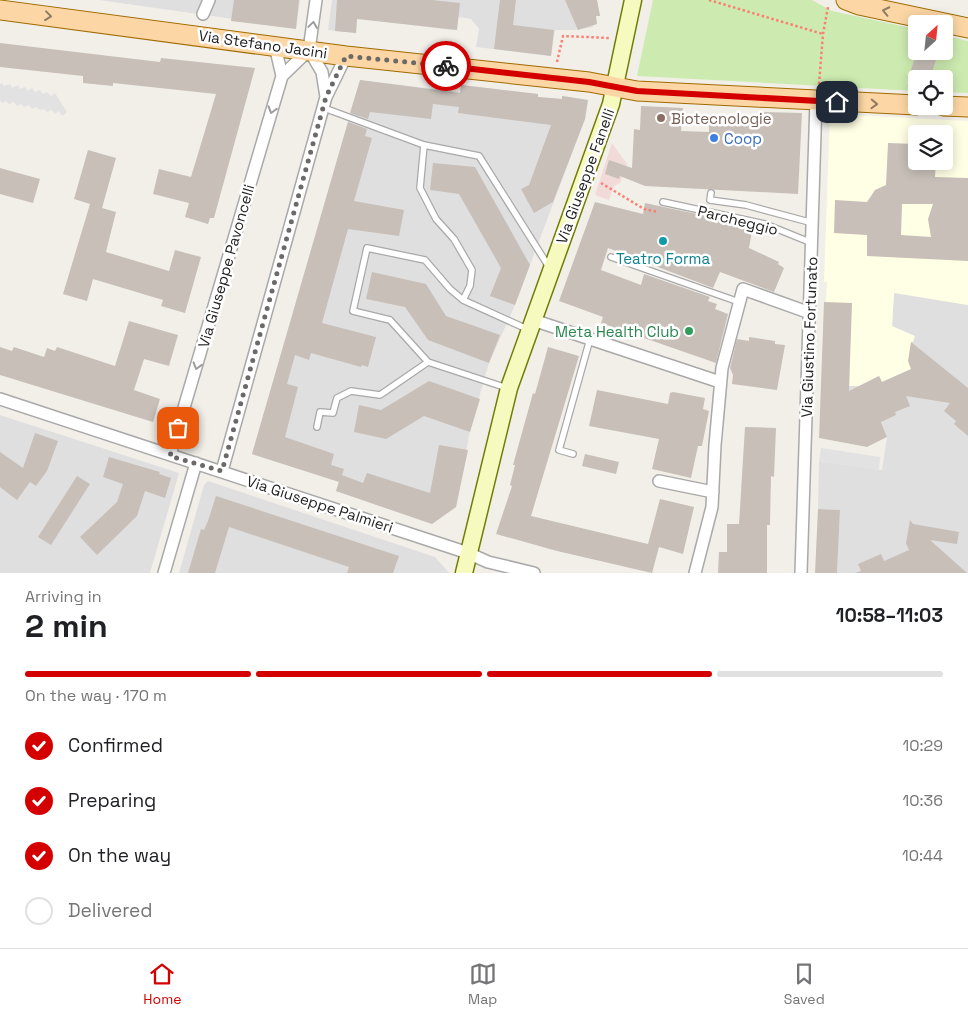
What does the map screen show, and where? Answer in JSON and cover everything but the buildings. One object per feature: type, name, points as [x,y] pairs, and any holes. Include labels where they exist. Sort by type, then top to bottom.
[{"type":"main road","points":[[846,0],[859,5],[968,28]]},
{"type":"main road","name":"Via Stefano Jacini","points":[[0,10],[346,56],[617,86],[637,91],[817,94],[908,104]]},
{"type":"main road","points":[[953,106],[968,107]]},
{"type":"street","points":[[203,14],[209,0]]},
{"type":"street","points":[[316,0],[309,50],[322,72],[325,102]]},
{"type":"street","name":"Via Giuseppe Fanelli","points":[[464,573],[509,388],[617,86],[633,0]]},
{"type":"street","name":"Via Giuseppe Pavoncelli","points":[[170,456],[282,76],[275,46]]},
{"type":"street","name":"Via Giuseppe Pavoncelli","points":[[282,76],[309,50]]},
{"type":"street","points":[[222,471],[325,102],[346,56]]},
{"type":"street","name":"Via Giustino Fortunato","points":[[801,573],[817,94]]},
{"type":"street","points":[[694,573],[712,507],[720,382],[743,289],[810,313]]},
{"type":"street","points":[[531,325],[590,339],[720,382]]},
{"type":"street","name":"Via Giuseppe Palmieri","points":[[0,399],[468,553],[488,562],[534,573]]},
{"type":"street","points":[[164,573],[196,463]]},
{"type":"street","points":[[659,481],[712,492]]},
{"type":"lane","points":[[325,102],[424,145],[479,156],[551,271]]},
{"type":"lane","points":[[424,145],[420,188],[436,219],[454,238],[472,270],[470,286],[463,300]]},
{"type":"lane","points":[[711,193],[710,200],[746,205],[813,223]]},
{"type":"lane","name":"Parcheggio","points":[[663,202],[766,224],[812,243]]},
{"type":"lane","points":[[509,388],[428,362],[390,320],[353,311],[367,248],[425,260],[450,289],[463,300],[531,325]]},
{"type":"lane","points":[[611,258],[739,302]]},
{"type":"lane","points":[[573,454],[559,450],[590,339]]},
{"type":"lane","points":[[317,427],[320,412],[333,413],[337,398],[351,391],[380,395],[428,362]]},
{"type":"path","points":[[709,0],[823,34]]},
{"type":"path","points":[[817,94],[823,34],[828,7]]},
{"type":"path","points":[[554,78],[563,36],[627,39]]},
{"type":"path","points":[[602,183],[646,210]]},
{"type":"shaded area","points":[[99,0],[300,0],[296,28]]},
{"type":"shaded area","points":[[332,0],[597,0],[600,16],[596,16],[597,24],[593,24],[593,27],[555,30],[551,56],[476,47],[479,29],[471,19],[459,17],[452,30],[357,18],[356,33],[328,30]]},
{"type":"shaded area","points":[[360,80],[460,92],[462,85],[538,94],[538,97],[562,99],[562,96],[588,100],[585,119],[515,305],[489,363],[471,425],[456,507],[432,524],[336,491],[339,481],[252,454]]},
{"type":"shaded area","points":[[2,83],[4,86],[10,84],[12,88],[18,85],[20,89],[25,87],[28,91],[32,88],[35,92],[40,90],[43,94],[47,92],[51,96],[55,93],[67,112],[62,116],[59,111],[55,114],[52,110],[47,112],[36,107],[32,109],[29,105],[24,107],[21,104],[17,106],[14,102],[9,104],[6,101],[2,103],[0,100],[0,84]]},
{"type":"shaded area","points":[[830,114],[968,121],[968,305],[894,293],[892,326],[915,336],[913,342],[911,342],[913,373],[900,374],[882,382],[879,376],[859,386],[849,386],[848,418],[881,422],[887,437],[867,447],[819,438],[827,282],[824,282]]},
{"type":"shaded area","points":[[612,143],[627,164],[620,183],[614,186],[609,200],[595,195]]},
{"type":"shaded area","points":[[894,292],[968,305],[968,573],[837,573],[840,510],[818,509],[819,461],[882,470],[887,437],[881,423],[848,418],[849,385],[859,386],[879,376],[882,382],[900,374],[892,326]]},
{"type":"shaded area","points":[[0,415],[179,473],[150,573],[0,573]]},
{"type":"shaded area","points":[[821,448],[880,457],[879,470],[819,461]]},
{"type":"shaded area","points":[[208,481],[435,557],[449,573],[179,573],[204,485]]},
{"type":"green space","points":[[653,0],[812,0],[832,11],[908,27],[908,60],[914,60],[911,70],[908,70],[908,91],[637,76]]},
{"type":"green space","points":[[953,37],[968,41],[968,93],[953,92],[953,70],[933,70],[936,60],[953,60]]},
{"type":"way so far","points":[[178,428],[170,456],[222,471],[326,97],[346,56],[446,66]]},
{"type":"place","name":"Biotecnologie","points":[[661,118]]},
{"type":"place","name":"Coop","points":[[714,138]]},
{"type":"place","name":"Teatro Forma","points":[[663,241]]},
{"type":"place","name":"Meta Health Club","points":[[689,331]]},
{"type":"route","points":[[446,66],[589,82],[637,91],[837,102]]}]
